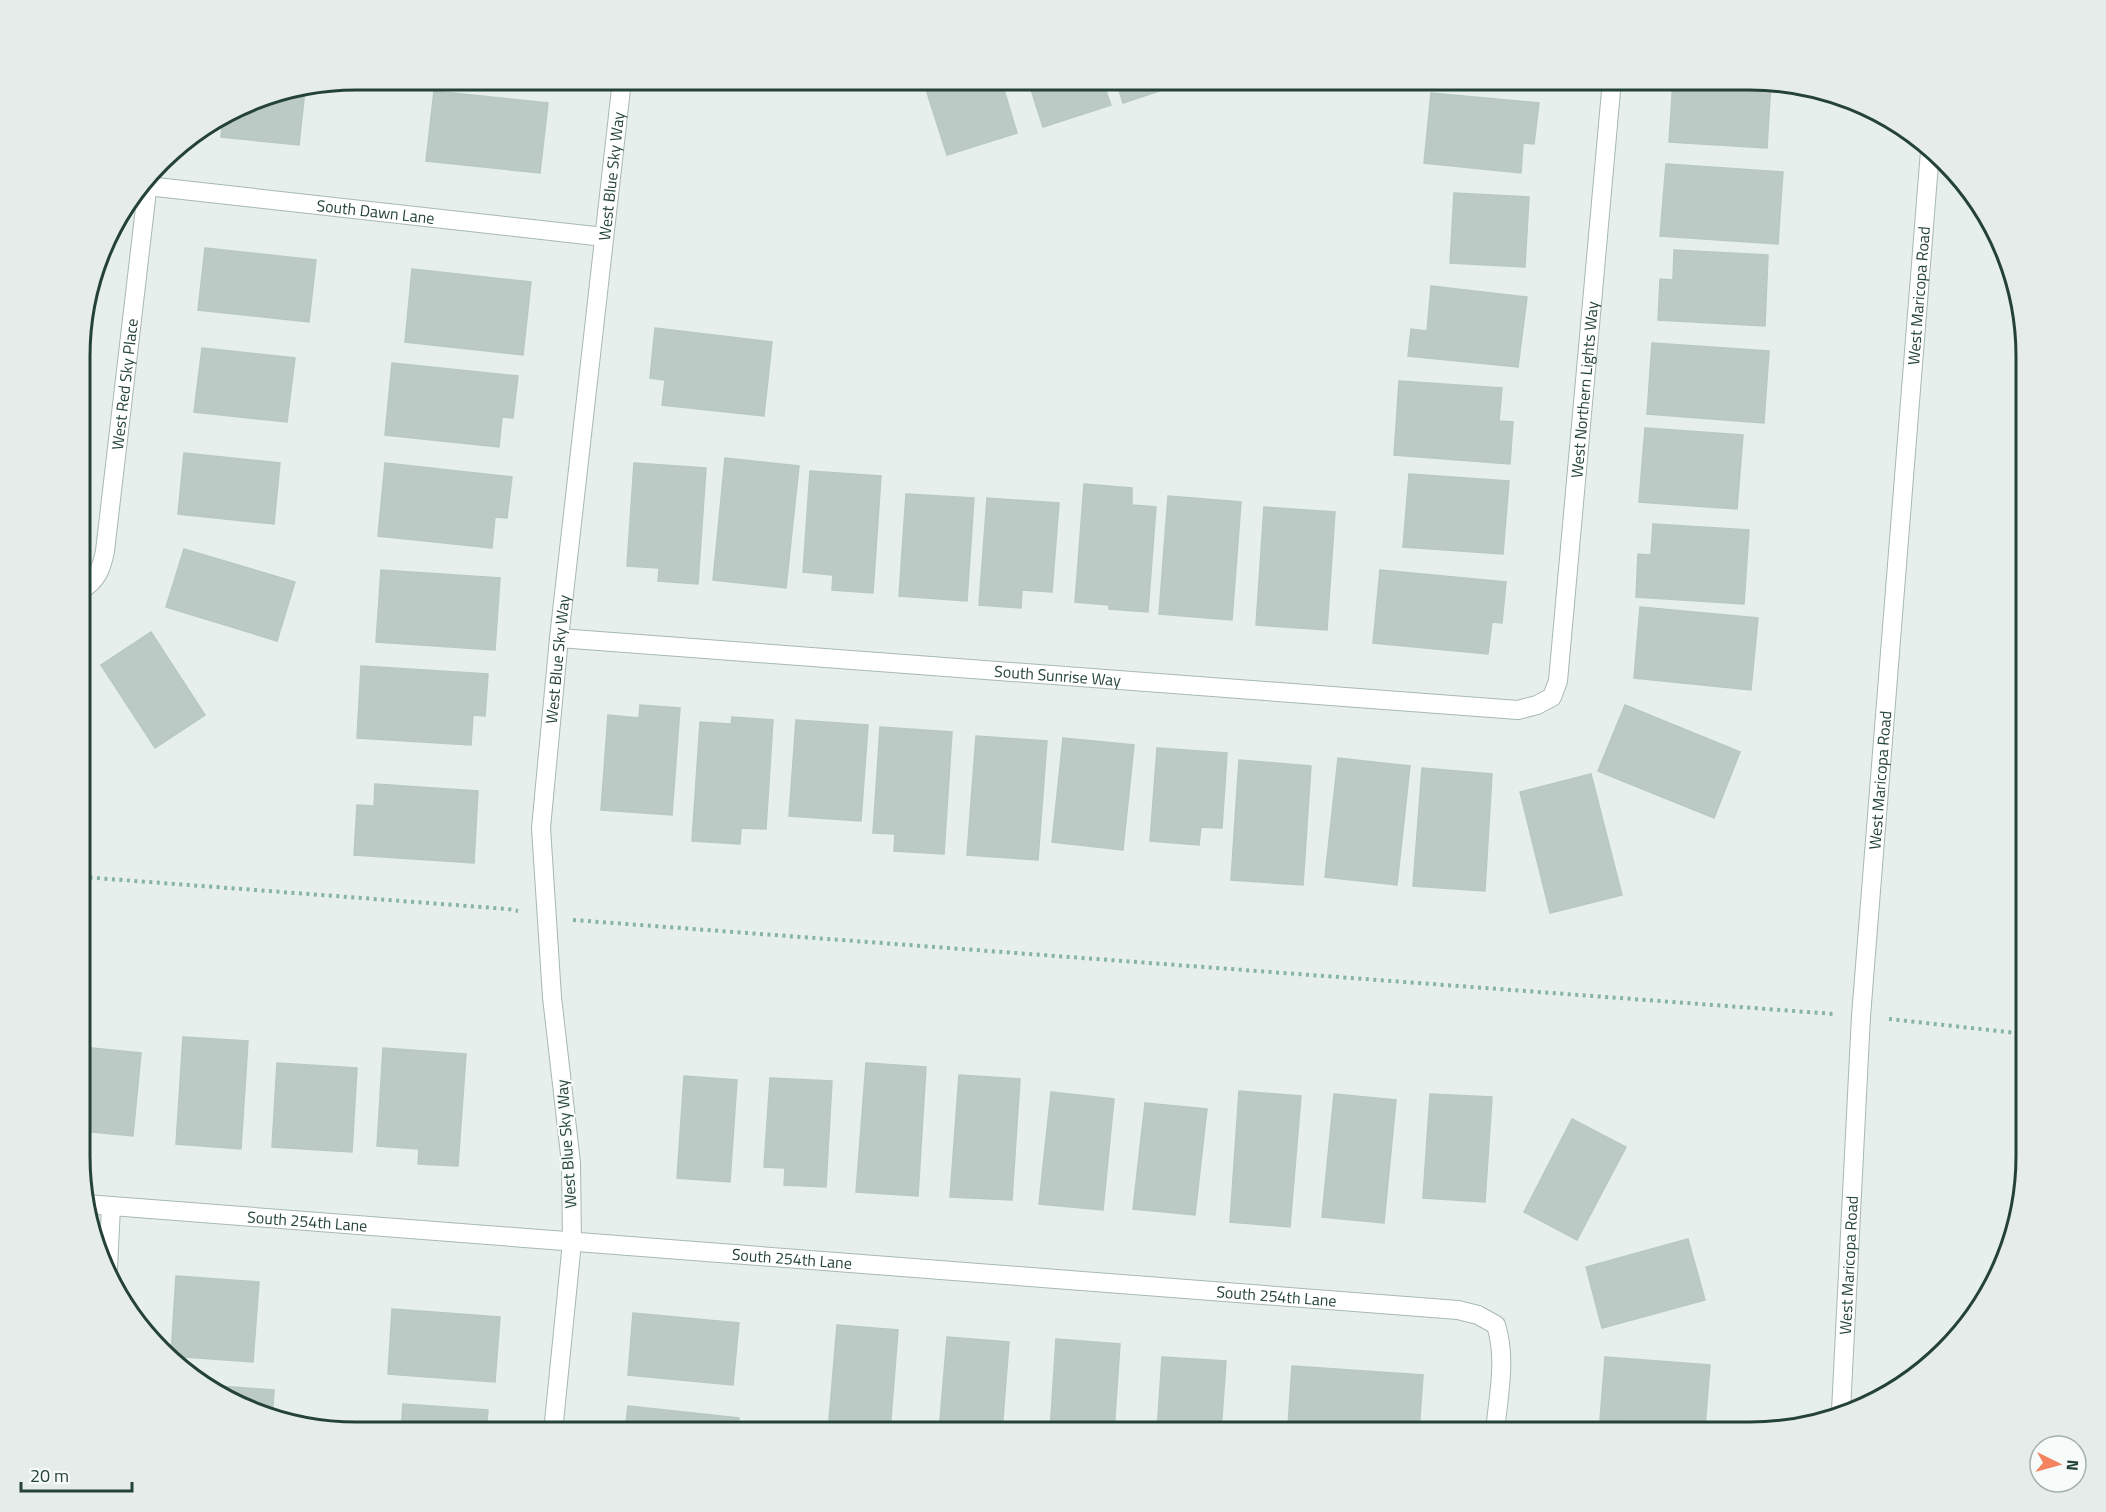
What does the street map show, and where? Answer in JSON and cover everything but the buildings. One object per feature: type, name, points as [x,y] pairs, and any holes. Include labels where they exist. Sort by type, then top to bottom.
[{"type":"street","name":"West Blue Sky Way","points":[[554,1422],[572,1242],[571,1163],[552,998],[541,828],[558,638],[621,90]]},
{"type":"street","name":"West Northern Lights Way","points":[[1552,698],[1558,681],[1611,90]]},
{"type":"street","name":"West Maricopa Road","points":[[1841,1406],[1861,1016],[1929,160]]},
{"type":"street","name":"South Dawn Lane","points":[[153,185],[603,237]]},
{"type":"street","name":"West Red Sky Place","points":[[90,582],[99,571],[105,551],[147,191]]},
{"type":"street","name":"South Sunrise Way","points":[[558,638],[1518,710],[1552,698]]},
{"type":"street","name":"South 254th Lane","points":[[95,1205],[1458,1310],[1479,1315],[1496,1325],[1501,1342],[1502,1362],[1496,1422]]},
{"type":"street","points":[[109,1254],[111,1207]]},
{"type":"path","points":[[90,878],[508,909],[546,918],[1861,1016],[2016,1033]]}]
